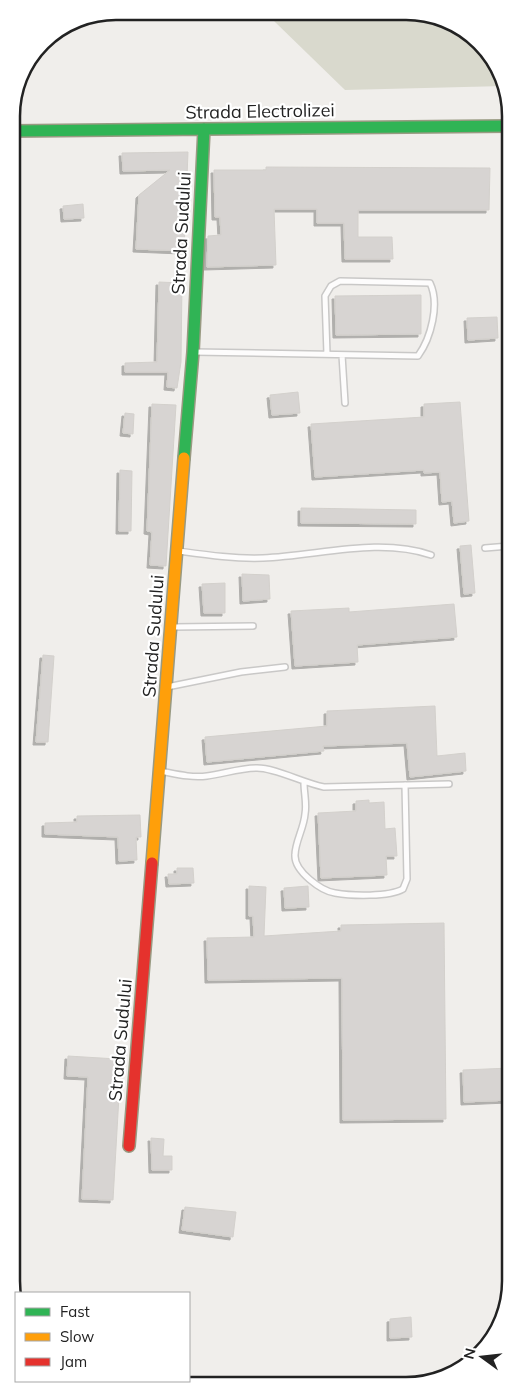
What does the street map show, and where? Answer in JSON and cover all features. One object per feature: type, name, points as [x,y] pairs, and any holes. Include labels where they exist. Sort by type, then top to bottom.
[{"type":"street","name":"Strada Electrolizei","points":[[20,131],[502,126]]},
{"type":"street","name":"Strada Sudului","points":[[129,1146],[193,352],[204,130]]},
{"type":"lane","points":[[193,352],[418,356],[426,345],[432,329],[433,289],[430,283],[340,281],[330,286],[326,296],[327,354]]},
{"type":"lane","points":[[342,355],[345,403]]},
{"type":"lane","points":[[177,551],[222,557],[263,558],[391,547],[414,549],[431,554]]},
{"type":"lane","points":[[485,548],[502,547]]},
{"type":"lane","points":[[172,627],[253,626]]},
{"type":"lane","points":[[167,688],[231,673],[285,667]]},
{"type":"lane","points":[[160,771],[185,776],[205,776],[258,768],[276,772],[304,783],[324,787],[449,784]]},
{"type":"lane","points":[[304,783],[306,814],[294,856],[298,866],[307,876],[322,888],[334,893],[394,894],[403,889],[407,879],[405,785]]},
{"type":"shaded area","points":[[412,20],[437,25],[459,36],[474,48],[489,68],[497,86],[345,90],[274,21]]},
{"type":"building","points":[[188,152],[184,251],[136,249],[139,195],[170,170],[123,171],[122,153]]},
{"type":"building","points":[[266,167],[490,168],[489,210],[358,210],[358,237],[392,237],[393,259],[345,259],[344,223],[317,223],[317,209],[274,209],[276,265],[207,267],[208,236],[221,235],[220,217],[215,217],[214,170],[266,170]]},
{"type":"building","points":[[83,204],[84,218],[64,219],[63,206]]},
{"type":"building","points":[[159,282],[182,283],[181,362],[177,388],[167,387],[168,372],[125,372],[125,363],[157,362]]},
{"type":"building","points":[[421,295],[421,334],[336,335],[335,296]]},
{"type":"building","points":[[497,317],[498,338],[468,340],[467,318]]},
{"type":"building","points":[[298,392],[300,413],[272,415],[270,395]]},
{"type":"building","points":[[460,402],[469,521],[454,523],[452,501],[442,502],[440,472],[424,473],[424,470],[315,477],[311,424],[424,417],[424,404]]},
{"type":"building","points":[[152,404],[176,405],[166,566],[150,565],[152,532],[147,531]]},
{"type":"building","points":[[125,413],[134,414],[133,434],[123,433]]},
{"type":"building","points":[[120,470],[132,471],[131,531],[119,531]]},
{"type":"building","points":[[301,508],[416,510],[416,524],[301,523]]},
{"type":"building","points":[[471,545],[475,593],[464,594],[460,546]]},
{"type":"building","points":[[242,574],[269,575],[270,599],[243,601]]},
{"type":"building","points":[[225,583],[225,613],[204,613],[202,584]]},
{"type":"building","points":[[454,604],[457,637],[357,645],[358,662],[295,666],[291,611],[349,608],[349,612]]},
{"type":"building","points":[[43,655],[54,656],[48,742],[36,742]]},
{"type":"building","points":[[435,706],[437,756],[465,753],[466,771],[410,777],[407,743],[323,746],[324,751],[207,762],[205,737],[327,726],[327,711]]},
{"type":"building","points":[[369,800],[369,803],[384,802],[385,829],[395,828],[397,856],[386,856],[387,875],[321,878],[318,813],[356,811],[356,801]]},
{"type":"building","points":[[140,815],[141,837],[136,837],[137,860],[119,861],[118,837],[45,834],[45,823],[77,822],[77,816]]},
{"type":"building","points":[[177,868],[193,868],[194,883],[169,884],[168,874],[177,874]]},
{"type":"building","points":[[249,886],[266,887],[264,936],[341,931],[341,925],[444,923],[446,1119],[343,1120],[342,978],[208,980],[207,938],[254,937],[253,916],[249,916]]},
{"type":"building","points":[[308,886],[309,907],[285,908],[284,888]]},
{"type":"building","points":[[68,1056],[117,1059],[115,1095],[119,1096],[113,1200],[82,1199],[88,1077],[67,1076]]},
{"type":"building","points":[[502,1068],[502,1100],[464,1102],[463,1070]]},
{"type":"building","points":[[151,1138],[164,1139],[163,1156],[172,1156],[172,1170],[152,1170]]},
{"type":"building","points":[[185,1207],[236,1212],[233,1237],[182,1230]]},
{"type":"building","points":[[411,1317],[412,1337],[390,1338],[390,1319]]},
{"type":"traffic: fast","points":[[20,131],[502,126]]},
{"type":"traffic: fast","points":[[184,458],[193,352],[204,129]]},
{"type":"traffic: slow","points":[[152,863],[184,458]]},
{"type":"traffic: jam","points":[[129,1146],[152,863]]}]
